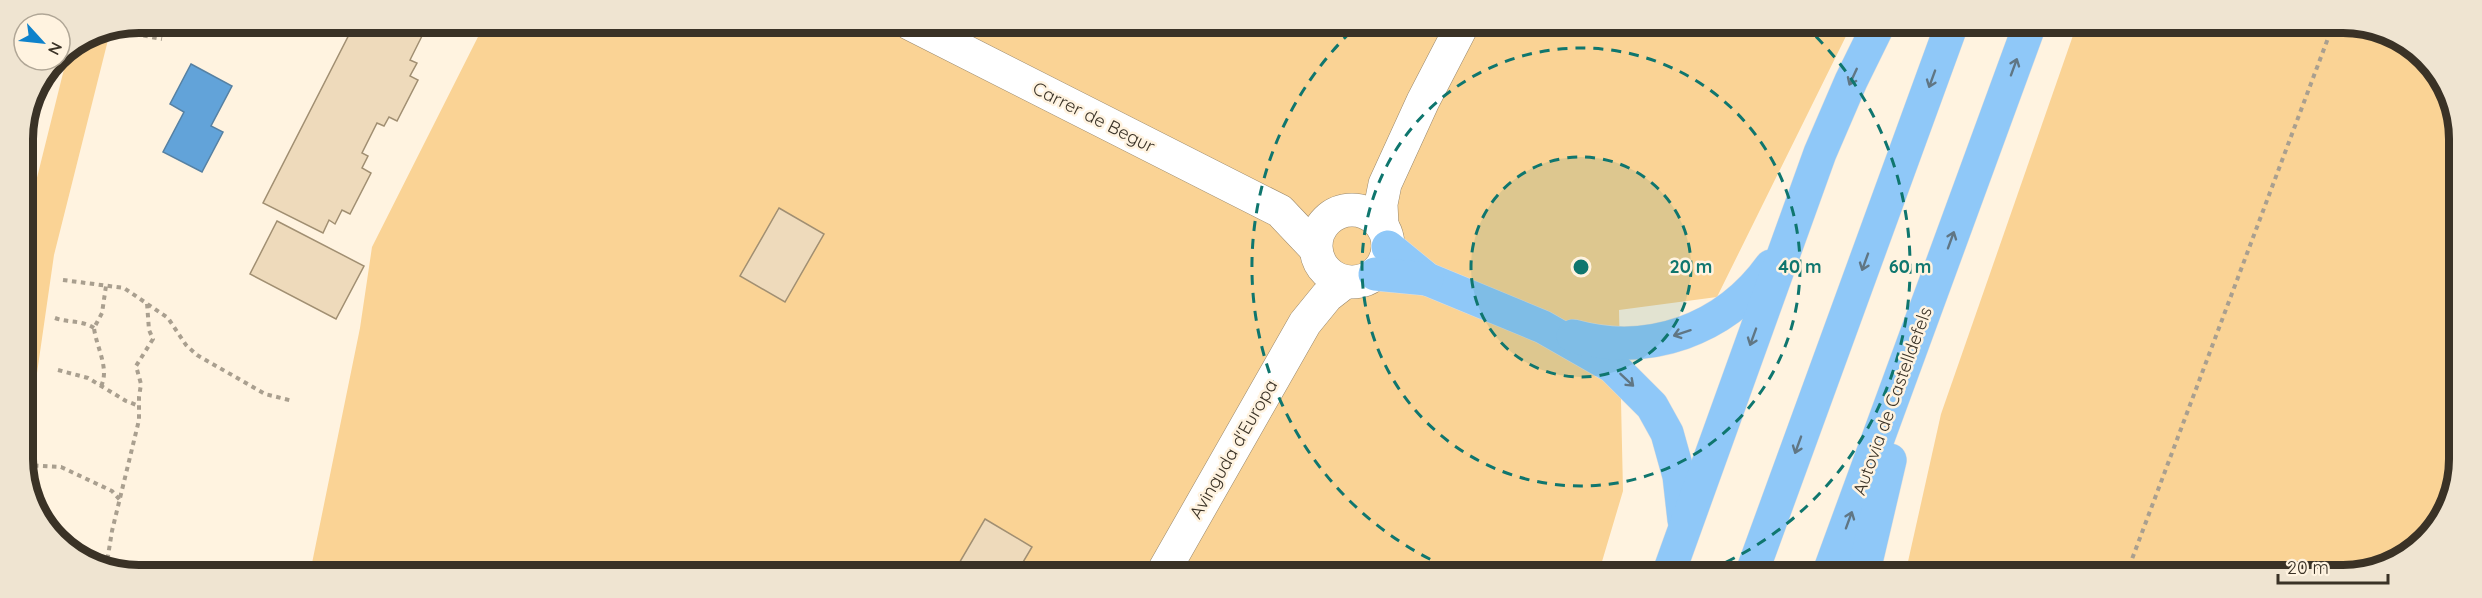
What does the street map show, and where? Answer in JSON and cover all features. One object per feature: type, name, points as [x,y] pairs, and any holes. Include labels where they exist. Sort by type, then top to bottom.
[{"type":"highway","points":[[1671,565],[1794,222],[1851,81],[1875,33]]},
{"type":"highway","points":[[1755,565],[1949,33]]},
{"type":"highway","name":"Autovia de Castelldefels","points":[[1832,565],[2027,33]]},
{"type":"highway","points":[[1355,258],[1427,279],[1542,327],[1587,340],[1626,344],[1655,340],[1697,327],[1729,311],[1756,286],[1776,259],[1794,222]]},
{"type":"highway","points":[[1865,565],[1924,315]]},
{"type":"highway","points":[[1542,327],[1613,367],[1652,406],[1667,433],[1679,476],[1685,525]]},
{"type":"street","name":"Carrer de Begur","points":[[929,33],[1280,211],[1355,258],[1367,213],[1280,211]]},
{"type":"street","name":"Avinguda d'Europa","points":[[1167,565],[1305,323],[1355,258],[1381,204],[1385,184],[1398,151],[1458,33]]},
{"type":"street","name":"Avinguda d'Europa","points":[[1355,258],[1320,229],[1360,199],[1398,151]]},
{"type":"path","points":[[131,33],[162,39]]},
{"type":"path","points":[[2130,565],[2330,33]]},
{"type":"path","points":[[63,280],[124,288],[168,318],[186,345],[196,355],[265,394],[293,400]]},
{"type":"path","points":[[101,386],[105,379],[104,369],[94,328],[102,313],[106,286]]},
{"type":"path","points":[[108,560],[139,420],[141,384],[136,366],[153,339],[149,330],[147,303]]},
{"type":"path","points":[[55,318],[81,322],[94,328]]},
{"type":"path","points":[[58,370],[88,378],[126,401],[139,406]]},
{"type":"path","points":[[33,465],[61,467],[112,491],[120,501]]},
{"type":"shaded area","points":[[480,33],[1848,33],[1717,297],[1619,310],[1623,491],[1601,565],[312,565],[360,328],[372,247]]},
{"type":"shaded area","points":[[2074,33],[2350,33],[2377,39],[2396,47],[2418,64],[2435,86],[2447,119],[2449,139],[2448,472],[2435,512],[2413,539],[2396,551],[2377,559],[2350,565],[1907,565],[1941,414]]},
{"type":"shaded area","points":[[108,38],[54,255],[33,388],[33,194],[63,72],[72,72],[72,57],[86,47]]},
{"type":"water","points":[[191,64],[232,86],[211,126],[223,132],[202,172],[163,152],[184,112],[170,104]]},
{"type":"building","points":[[350,33],[424,33],[410,60],[417,63],[410,76],[418,80],[397,121],[389,117],[384,126],[377,123],[362,153],[368,156],[362,168],[371,173],[350,214],[342,210],[335,224],[329,220],[323,233],[263,203]]},
{"type":"building","points":[[779,208],[824,234],[785,302],[740,276]]},
{"type":"building","points":[[277,221],[364,266],[336,319],[250,274]]},
{"type":"building","points":[[985,519],[1032,547],[1021,565],[958,565]]}]
